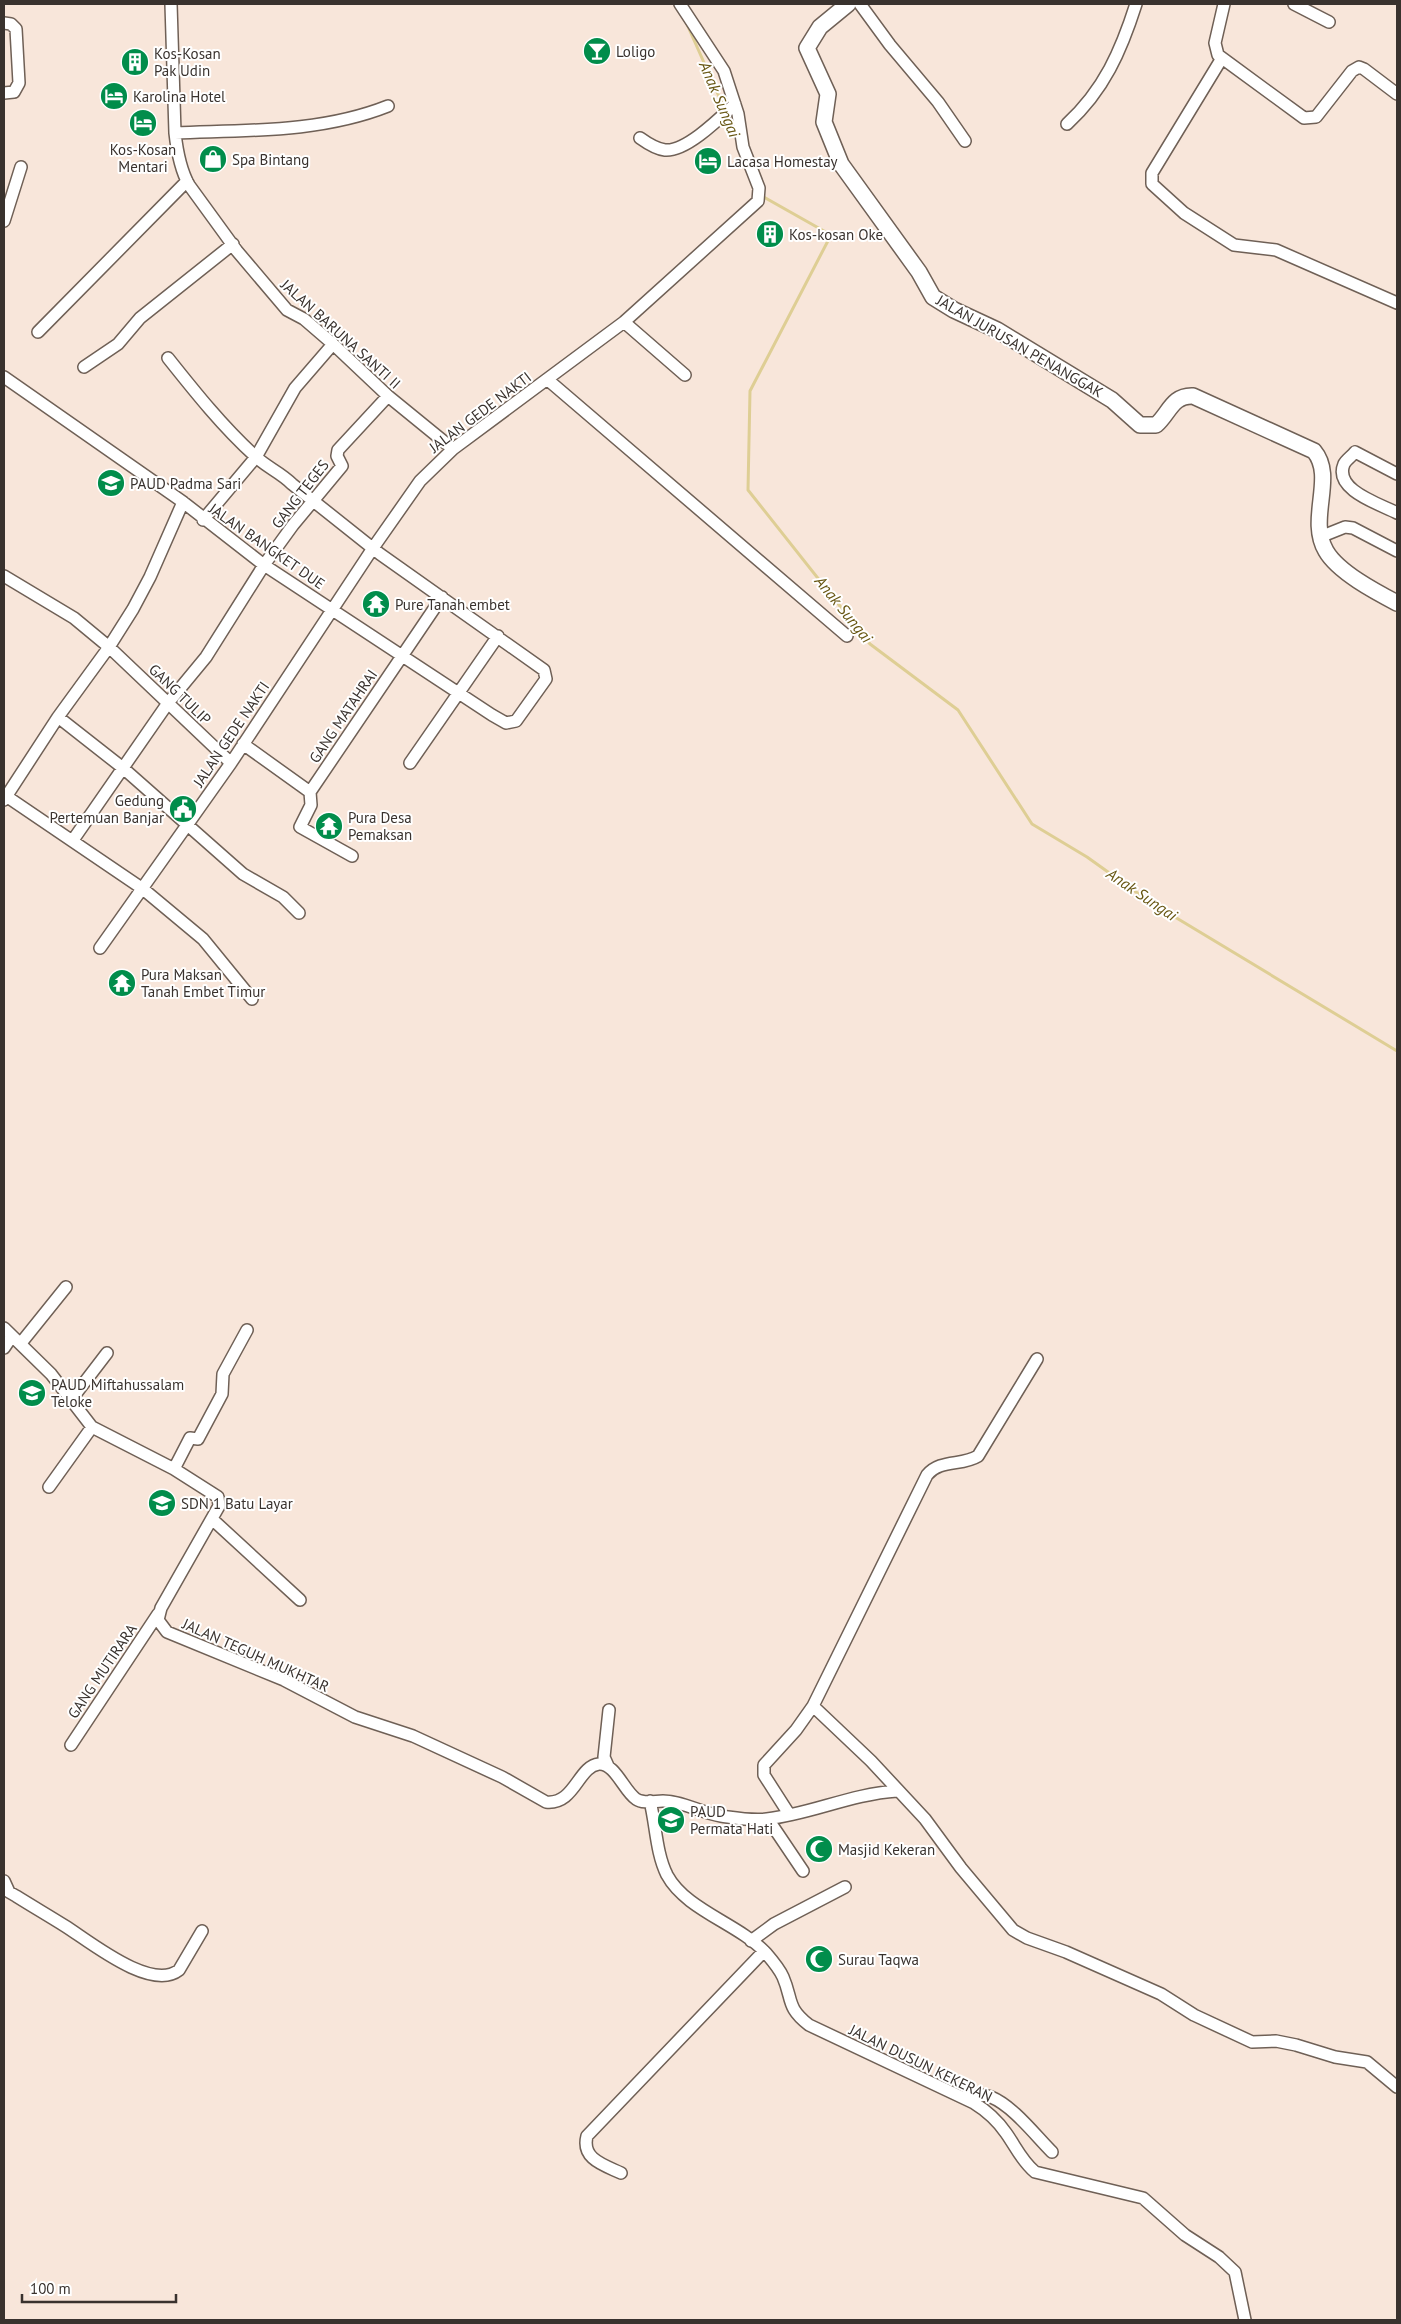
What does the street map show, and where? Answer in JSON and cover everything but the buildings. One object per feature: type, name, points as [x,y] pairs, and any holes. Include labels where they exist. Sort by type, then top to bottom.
[{"type":"street","name":"JALAN BARUNA SANTI II","points":[[171,4],[175,133],[178,154],[187,181],[233,244],[287,310],[304,319],[388,396],[453,449]]},
{"type":"street","name":"JALAN GEDE NAKTI","points":[[100,948],[231,763],[331,610],[420,481],[453,449],[624,322],[759,196],[730,109],[724,71],[680,4]]},
{"type":"street","name":"JALAN JURUSAN PENANGGAK","points":[[848,4],[820,28],[807,48],[828,94],[825,124],[848,175],[914,266],[933,297],[954,310],[997,330],[1112,400],[1140,425],[1156,425],[1175,402],[1183,396],[1193,396],[1314,451],[1323,467],[1318,522],[1320,537],[1326,551],[1340,568],[1397,603]]},
{"type":"street","points":[[860,4],[890,45],[938,102],[965,141]]},
{"type":"street","points":[[1067,124],[1089,102],[1107,78],[1121,50],[1136,4]]},
{"type":"street","points":[[1224,4],[1214,47],[1222,58],[1308,119],[1316,117],[1352,71],[1358,68],[1364,69],[1397,94]]},
{"type":"street","points":[[1294,4],[1329,22]]},
{"type":"street","points":[[4,23],[11,24],[16,29],[19,82],[14,92],[4,93]]},
{"type":"street","points":[[1222,58],[1152,173],[1152,184],[1184,213],[1234,245],[1276,250],[1397,303]]},
{"type":"street","points":[[175,133],[315,127],[372,113],[388,106]]},
{"type":"street","points":[[640,138],[661,149],[677,149],[709,127],[730,109]]},
{"type":"street","points":[[4,221],[21,167]]},
{"type":"street","points":[[38,332],[187,181]]},
{"type":"street","points":[[84,368],[118,344],[140,318],[233,244]]},
{"type":"street","points":[[624,322],[685,375]]},
{"type":"street","points":[[203,520],[256,457],[295,388],[333,344]]},
{"type":"street","points":[[168,358],[204,403],[256,457],[281,472],[373,548],[498,636],[410,763]]},
{"type":"street","name":"JALAN BANGKET DUE","points":[[4,377],[183,502],[203,520],[264,565],[401,657],[506,723],[516,721],[544,681],[546,675],[544,670],[498,636]]},
{"type":"street","points":[[548,380],[847,636]]},
{"type":"street","name":"GANG TEGES","points":[[74,840],[168,703],[206,657],[264,565],[342,466],[337,456],[338,450],[388,396]]},
{"type":"street","points":[[1397,474],[1355,452],[1344,464],[1343,479],[1349,489],[1397,513]]},
{"type":"street","points":[[183,502],[150,577],[109,647],[58,717],[5,798],[74,840],[143,889],[203,939],[252,999]]},
{"type":"street","points":[[1320,537],[1346,527],[1352,528],[1397,551]]},
{"type":"street","name":"GANG TULIP","points":[[4,576],[74,618],[109,647],[231,763]]},
{"type":"street","name":"GANG MATAHRAI","points":[[310,792],[442,597]]},
{"type":"street","points":[[58,717],[123,768],[243,874],[284,897],[299,913]]},
{"type":"street","points":[[243,744],[310,792],[311,805],[300,828],[352,856]]},
{"type":"street","points":[[4,1348],[12,1336],[66,1287]]},
{"type":"street","points":[[174,1469],[190,1438],[198,1438],[222,1394],[223,1374],[247,1330]]},
{"type":"street","points":[[12,1336],[50,1374],[92,1427],[174,1469],[218,1497],[219,1506],[158,1614]]},
{"type":"street","points":[[71,1400],[107,1353]]},
{"type":"street","points":[[789,1814],[762,1769],[796,1730],[813,1706],[927,1475],[937,1467],[972,1460],[978,1456],[1037,1359]]},
{"type":"street","points":[[50,1487],[92,1427]]},
{"type":"street","points":[[212,1519],[300,1600]]},
{"type":"street","name":"GANG MUTIRARA","points":[[71,1745],[158,1614]]},
{"type":"street","name":"JALAN TEGUH MUKHTAR","points":[[158,1614],[161,1625],[167,1632],[284,1680],[356,1717],[413,1736],[502,1777],[546,1802],[553,1803],[564,1799],[596,1764],[608,1766]]},
{"type":"street","points":[[813,1706],[871,1761],[925,1819],[961,1868],[1013,1930],[1026,1938],[1066,1952],[1160,1994],[1194,2015],[1252,2042],[1276,2041],[1367,2062],[1397,2087]]},
{"type":"street","points":[[609,1710],[604,1756],[608,1766],[630,1793],[645,1801],[662,1801],[695,1807],[710,1814],[722,1816],[768,1819],[850,1798],[897,1791]]},
{"type":"street","name":"JALAN DUSUN KEKERAN","points":[[645,1801],[664,1867],[674,1886],[704,1910],[724,1921],[764,1951],[782,1974],[791,2007],[809,2025],[961,2097],[990,2113],[1007,2134],[1023,2160],[1035,2172],[1143,2198],[1185,2234],[1219,2257],[1235,2272],[1245,2320]]},
{"type":"street","points":[[768,1819],[803,1871]]},
{"type":"street","points":[[4,1881],[9,1892],[109,1955],[143,1972],[167,1976],[174,1974],[179,1970],[202,1930]]},
{"type":"street","points":[[750,1941],[774,1924],[845,1887]]},
{"type":"street","points":[[621,2173],[596,2162],[589,2155],[586,2149],[587,2136],[764,1951]]},
{"type":"street","points":[[961,2097],[983,2095],[998,2101],[1022,2120],[1052,2152]]},
{"type":"waterway","name":"Anak Sungai","points":[[686,22],[725,110]]},
{"type":"waterway","name":"Anak Sungai","points":[[728,115],[735,133]]},
{"type":"waterway","name":"Anak Sungai","points":[[762,196],[831,235],[750,391],[748,490],[870,644],[958,710],[1032,824],[1087,857],[1150,902],[1397,1051]]},
{"type":"place","name":"Loligo","points":[[597,51]]},
{"type":"place","name":"Kos-Kosan Pak Udin","points":[[135,62]]},
{"type":"place","name":"Karolina Hotel","points":[[114,96]]},
{"type":"place","name":"Kos-Kosan Mentari","points":[[143,123]]},
{"type":"place","name":"Spa Bintang","points":[[213,159]]},
{"type":"place","name":"Lacasa Homestay","points":[[708,161]]},
{"type":"place","name":"Kos-kosan Oke","points":[[770,234]]},
{"type":"place","name":"PAUD Padma Sari","points":[[111,483]]},
{"type":"place","name":"Pure Tanah embet","points":[[376,604]]},
{"type":"place","name":"Gedung Pertemuan Banjar","points":[[183,809]]},
{"type":"place","name":"Pura Desa Pemaksan","points":[[329,826]]},
{"type":"place","name":"Pura Maksan Tanah Embet Timur","points":[[122,983]]},
{"type":"place","name":"PAUD Miftahussalam Teloke","points":[[32,1393]]},
{"type":"place","name":"SDN 1 Batu Layar","points":[[162,1503]]},
{"type":"place","name":"PAUD Permata Hati","points":[[671,1820]]},
{"type":"place","name":"Masjid Kekeran","points":[[819,1849]]},
{"type":"place","name":"Surau Taqwa","points":[[819,1959]]}]
